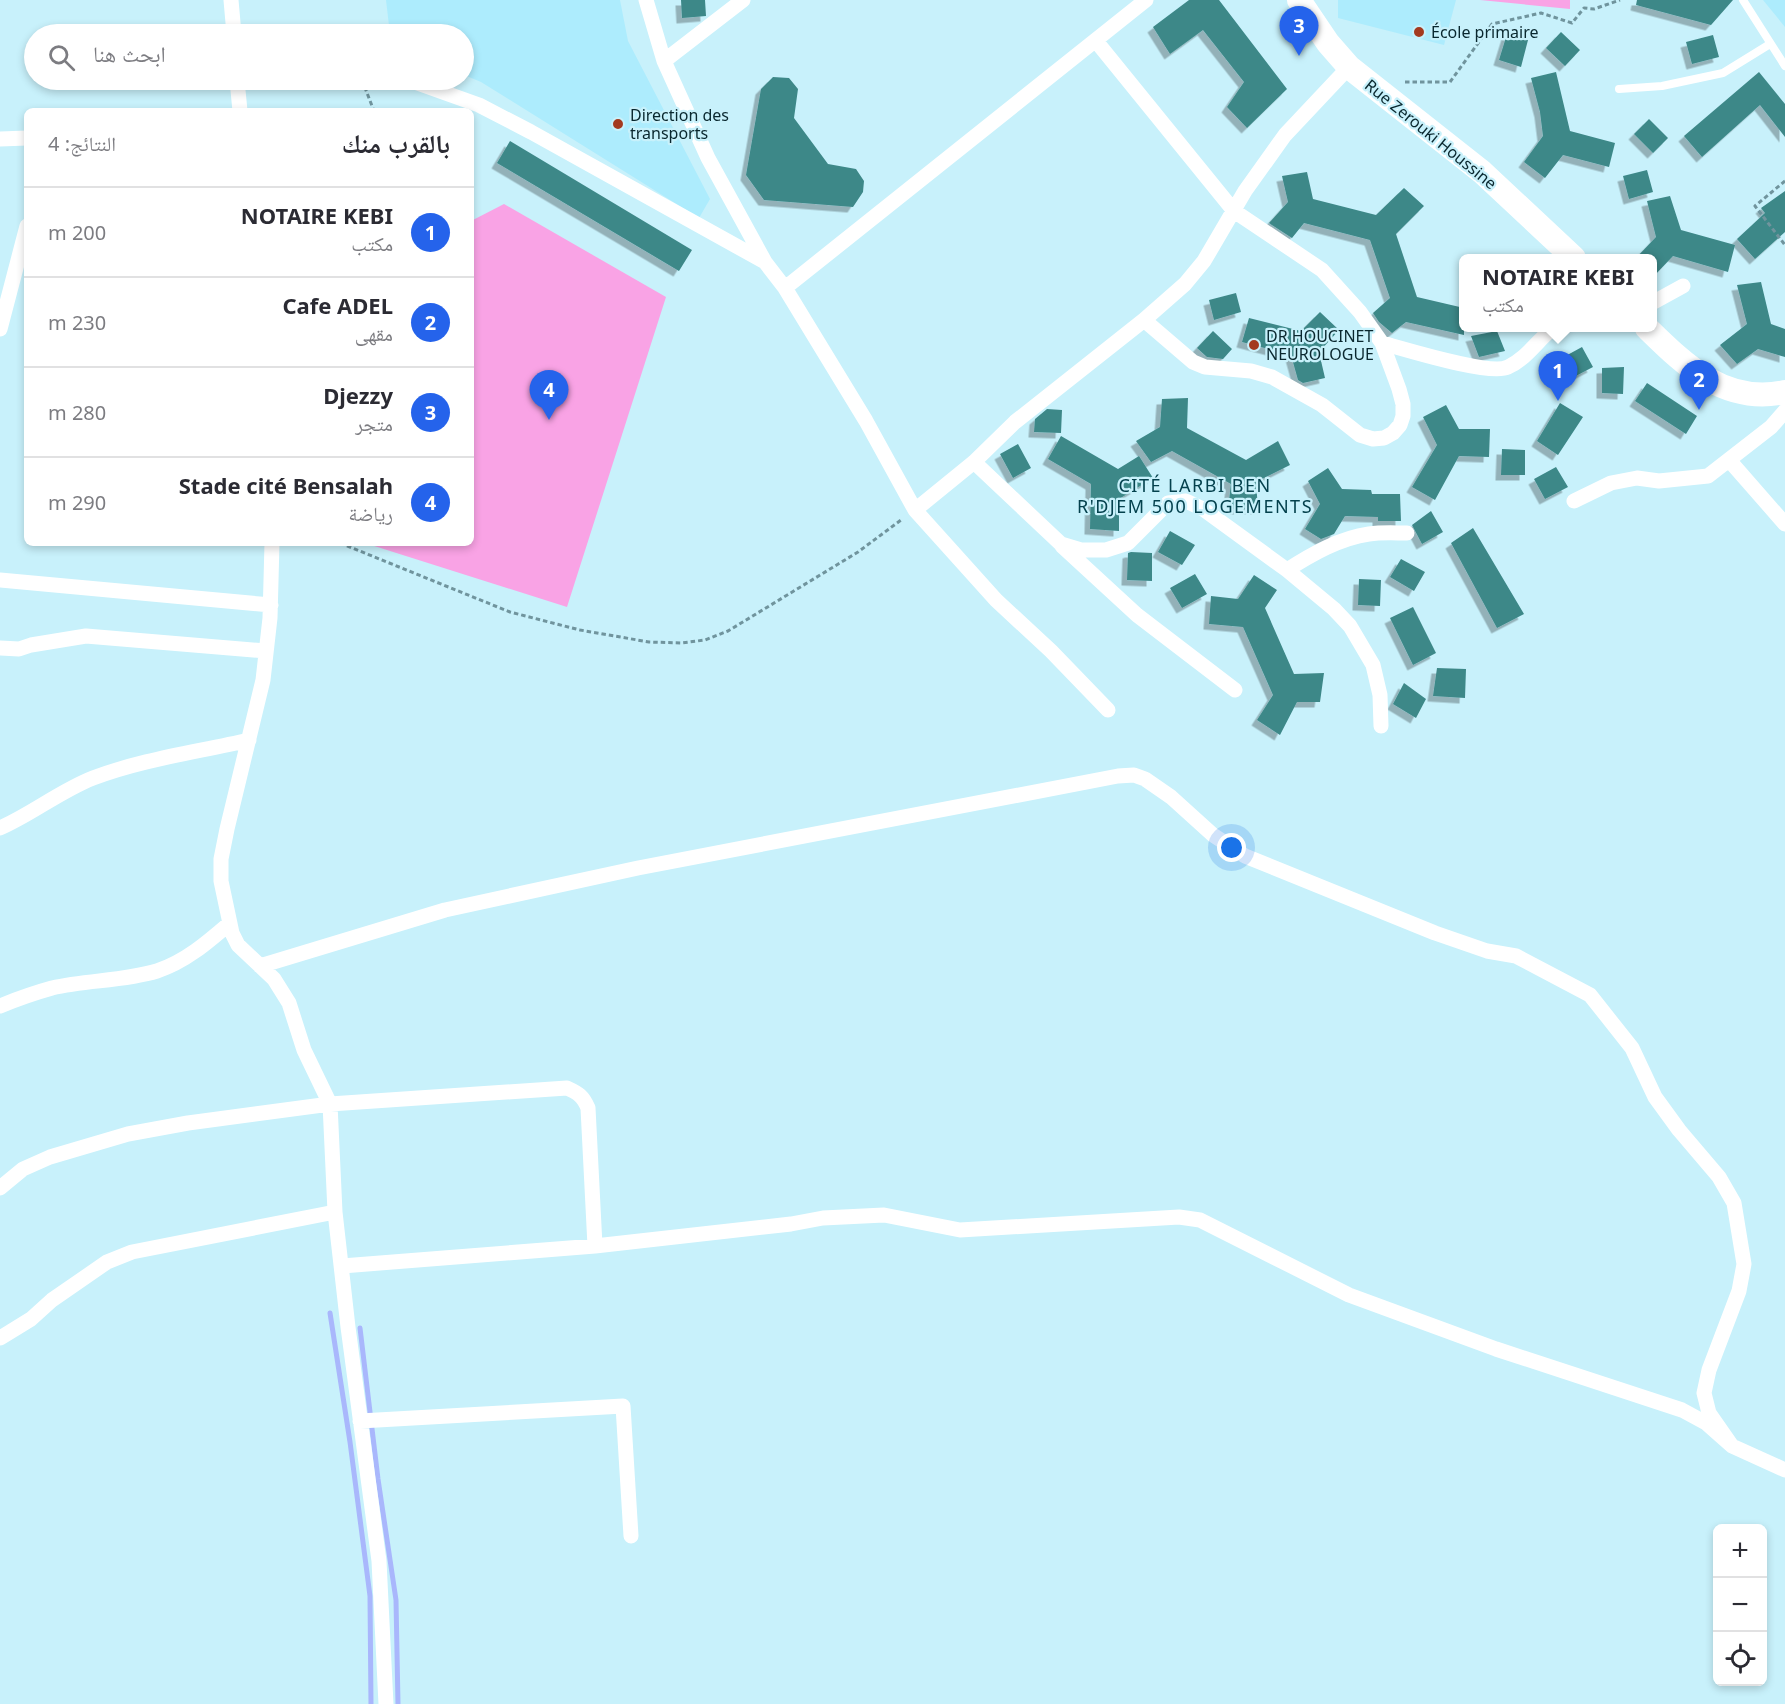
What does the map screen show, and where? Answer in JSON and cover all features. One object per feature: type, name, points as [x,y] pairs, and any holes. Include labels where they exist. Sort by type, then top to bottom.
[{"type":"main road","name":"Rue Zerouki Houssine","points":[[1299,0],[1328,43],[1349,67],[1482,172],[1570,254]]},
{"type":"main road","points":[[1652,332],[1693,370],[1719,385],[1746,394],[1772,395],[1785,392]]},
{"type":"street","points":[[231,0],[233,24]]},
{"type":"street","points":[[646,0],[664,61],[708,158],[765,262],[785,288],[866,421],[915,510],[996,600],[1051,651],[1108,710]]},
{"type":"street","points":[[664,61],[743,0]]},
{"type":"street","points":[[785,288],[1146,0]]},
{"type":"street","points":[[1095,41],[1234,211],[1322,270],[1360,312],[1382,343],[1399,389],[1403,404],[1400,425],[1384,438],[1373,439],[1360,435],[1322,405],[1272,377],[1251,371],[1205,367],[1193,362],[1144,320]]},
{"type":"street","points":[[915,510],[974,462],[1015,422],[1144,320],[1185,284],[1204,261],[1245,191],[1285,135],[1349,67]]},
{"type":"street","points":[[238,90],[240,108]]},
{"type":"street","points":[[442,90],[479,105],[531,132],[765,262]]},
{"type":"street","points":[[0,139],[24,138]]},
{"type":"street","points":[[0,329],[5,290],[24,235]]},
{"type":"street","points":[[1657,301],[1683,285]]},
{"type":"street","points":[[1382,343],[1463,364],[1500,369],[1510,366],[1523,357],[1548,332]]},
{"type":"street","points":[[1574,501],[1611,483],[1637,478],[1659,481],[1708,476],[1771,427],[1785,411]]},
{"type":"street","points":[[1729,460],[1785,524]]},
{"type":"street","points":[[974,462],[1137,615],[1235,690]]},
{"type":"street","points":[[1060,544],[1081,550],[1106,550],[1128,543],[1168,503],[1186,501],[1203,509],[1287,570],[1334,609],[1350,626],[1372,665],[1380,695],[1381,726]]},
{"type":"street","points":[[1287,570],[1308,556],[1338,543],[1369,534],[1407,533]]},
{"type":"street","points":[[272,546],[271,605],[263,680],[221,859],[221,881],[232,933],[238,945],[274,980],[289,1003],[304,1050],[330,1104],[335,1212],[379,1561],[386,1704]]},
{"type":"street","points":[[0,580],[271,605]]},
{"type":"street","points":[[0,648],[19,649],[86,636],[266,651]]},
{"type":"street","points":[[0,828],[93,778],[126,767],[249,740]]},
{"type":"street","points":[[260,966],[445,910],[638,868],[1118,776],[1134,775],[1145,778],[1172,797],[1213,835],[1245,856],[1435,933],[1487,951],[1516,956],[1590,995],[1632,1048],[1655,1097],[1679,1130],[1719,1177],[1734,1203],[1744,1264],[1739,1291],[1709,1370],[1704,1393],[1709,1413],[1732,1446]]},
{"type":"street","points":[[0,1006],[53,988],[158,971],[182,960],[203,946],[230,923]]},
{"type":"street","points":[[0,1188],[23,1169],[50,1157],[128,1134],[188,1123],[330,1104],[567,1088],[579,1093],[588,1108],[595,1246]]},
{"type":"street","points":[[0,1338],[31,1319],[52,1300],[107,1262],[132,1252],[335,1212]]},
{"type":"street","points":[[342,1266],[595,1246],[791,1224],[823,1218],[857,1216],[884,1215],[960,1230],[1179,1217],[1200,1220],[1349,1295],[1496,1349],[1682,1410],[1706,1423],[1732,1446],[1785,1470]]},
{"type":"street","points":[[360,1421],[623,1406],[631,1536]]},
{"type":"lane","points":[[1743,0],[1785,66]]},
{"type":"lane","points":[[1619,89],[1662,86],[1723,73],[1770,44]]},
{"type":"path","points":[[1403,82],[1450,82],[1492,24],[1541,14],[1572,23],[1584,8],[1594,9],[1620,0]]},
{"type":"path","points":[[366,90],[373,108]]},
{"type":"path","points":[[1785,181],[1755,206],[1785,245]]},
{"type":"path","points":[[347,546],[510,612],[580,630],[649,642],[681,643],[705,639],[728,631],[858,552],[915,510]]},
{"type":"shaded area","points":[[386,0],[620,0],[628,41],[710,199],[699,218],[474,79],[474,24],[389,24]]},
{"type":"shaded area","name":"École primaire","points":[[1338,0],[1456,0],[1444,45],[1338,18]]},
{"type":"shaded area","points":[[1480,0],[1570,0],[1570,9]]},
{"type":"shaded area","points":[[1763,0],[1785,0],[1785,27]]},
{"type":"shaded area","points":[[504,204],[666,297],[567,607],[374,546],[474,546],[474,219]]},
{"type":"building","points":[[681,0],[705,0],[706,16],[682,18]]},
{"type":"building","points":[[1189,0],[1219,0],[1287,89],[1247,128],[1227,107],[1244,82],[1203,30],[1170,54],[1153,27]]},
{"type":"building","points":[[1637,0],[1733,0],[1711,25],[1636,5]]},
{"type":"building","points":[[1561,32],[1580,50],[1565,66],[1546,48]]},
{"type":"building","points":[[1507,34],[1528,40],[1521,67],[1499,60]]},
{"type":"building","points":[[1713,35],[1719,57],[1692,64],[1686,42]]},
{"type":"building","points":[[1556,72],[1570,131],[1615,143],[1609,167],[1563,155],[1545,178],[1524,162],[1543,136],[1540,112],[1531,78]]},
{"type":"building","points":[[1759,72],[1785,104],[1785,137],[1760,105],[1702,157],[1684,136]]},
{"type":"building","points":[[773,77],[789,78],[798,89],[794,118],[828,164],[856,169],[864,181],[863,192],[853,207],[764,200],[746,175],[761,89]]},
{"type":"building","points":[[1649,119],[1668,138],[1653,153],[1634,134]]},
{"type":"building","points":[[510,141],[692,250],[679,271],[497,163]]},
{"type":"building","points":[[1647,170],[1653,192],[1629,199],[1623,176]]},
{"type":"building","points":[[1307,172],[1313,199],[1376,215],[1404,188],[1424,206],[1396,234],[1417,297],[1459,307],[1459,332],[1464,332],[1464,335],[1406,322],[1392,333],[1379,322],[1373,313],[1390,298],[1370,240],[1304,223],[1292,238],[1269,223],[1288,202],[1282,176]]},
{"type":"building","points":[[1785,191],[1785,232],[1755,259],[1737,239],[1765,213],[1761,208]]},
{"type":"building","points":[[1670,196],[1681,230],[1735,245],[1728,272],[1673,256],[1657,273],[1657,254],[1640,254],[1656,237],[1647,201]]},
{"type":"building","points":[[1761,282],[1771,324],[1785,329],[1785,357],[1758,349],[1737,364],[1720,345],[1747,324],[1737,285]]},
{"type":"building","points":[[1236,293],[1241,312],[1214,320],[1209,300]]},
{"type":"building","points":[[1320,312],[1339,330],[1319,352],[1325,378],[1303,383],[1298,380],[1291,355],[1242,342],[1249,318],[1301,331]]},
{"type":"building","points":[[1213,331],[1232,349],[1223,359],[1207,357],[1197,348]]},
{"type":"building","points":[[1497,332],[1505,351],[1479,357],[1471,336]]},
{"type":"building","points":[[1582,347],[1593,367],[1570,379],[1560,359]]},
{"type":"building","points":[[1624,367],[1623,394],[1602,393],[1602,368]]},
{"type":"building","points":[[1647,383],[1697,416],[1686,434],[1635,401]]},
{"type":"building","points":[[1188,398],[1187,428],[1246,460],[1278,441],[1290,465],[1256,482],[1258,509],[1228,509],[1231,484],[1172,451],[1151,462],[1136,441],[1160,427],[1162,399]]},
{"type":"building","points":[[1560,403],[1583,417],[1558,455],[1537,441]]},
{"type":"building","points":[[1446,405],[1459,429],[1490,429],[1489,457],[1459,456],[1435,500],[1412,487],[1437,445],[1423,417]]},
{"type":"building","points":[[1047,409],[1062,410],[1061,433],[1034,432],[1035,419]]},
{"type":"building","points":[[1061,436],[1118,469],[1139,456],[1153,478],[1119,499],[1119,531],[1090,529],[1091,484],[1048,459]]},
{"type":"building","points":[[1018,444],[1031,468],[1013,478],[1000,454]]},
{"type":"building","points":[[1502,449],[1525,450],[1525,475],[1501,475]]},
{"type":"building","points":[[1556,467],[1568,487],[1545,499],[1534,479]]},
{"type":"building","points":[[1328,468],[1342,489],[1371,490],[1372,494],[1400,494],[1401,521],[1378,521],[1378,517],[1345,516],[1334,534],[1321,539],[1305,529],[1320,504],[1308,481]]},
{"type":"building","points":[[1431,511],[1443,532],[1422,544],[1412,525]]},
{"type":"building","points":[[1473,528],[1524,614],[1497,628],[1451,543]]},
{"type":"building","points":[[1170,531],[1195,545],[1182,565],[1158,552]]},
{"type":"building","points":[[1128,553],[1152,553],[1152,581],[1127,580]]},
{"type":"building","points":[[1401,559],[1425,572],[1414,591],[1390,577]]},
{"type":"building","points":[[1195,574],[1207,594],[1182,608],[1170,588]]},
{"type":"building","points":[[1254,575],[1277,590],[1265,608],[1294,674],[1324,673],[1320,702],[1297,702],[1280,735],[1257,720],[1273,695],[1243,627],[1209,624],[1211,596],[1238,599]]},
{"type":"building","points":[[1359,579],[1381,580],[1380,606],[1358,605]]},
{"type":"building","points":[[1413,607],[1436,653],[1413,665],[1390,618]]},
{"type":"building","points":[[1437,668],[1466,669],[1465,698],[1433,696]]},
{"type":"building","points":[[1404,683],[1426,699],[1416,718],[1393,704]]},
{"type":"waterway","points":[[330,1313],[370,1596],[371,1704]]},
{"type":"waterway","points":[[360,1328],[378,1479],[396,1600],[398,1704]]},
{"type":"place","name":"École primaire","points":[[1419,32]]},
{"type":"place","name":"Djezzy","points":[[1299,56]]},
{"type":"place","name":"Direction des transports","points":[[618,124]]},
{"type":"place","name":"DR HOUCINET NEUROLOGUE","points":[[1254,345]]},
{"type":"place","name":"NOTAIRE KEBI","points":[[1558,401]]},
{"type":"place","name":"Cafe ADEL","points":[[1699,410]]},
{"type":"place","name":"Stade cité Bensalah","points":[[549,420]]},
{"type":"district","name":"CITÉ LARBI BEN R'DJEM 500 LOGEMENTS","points":[[1195,495]]}]
